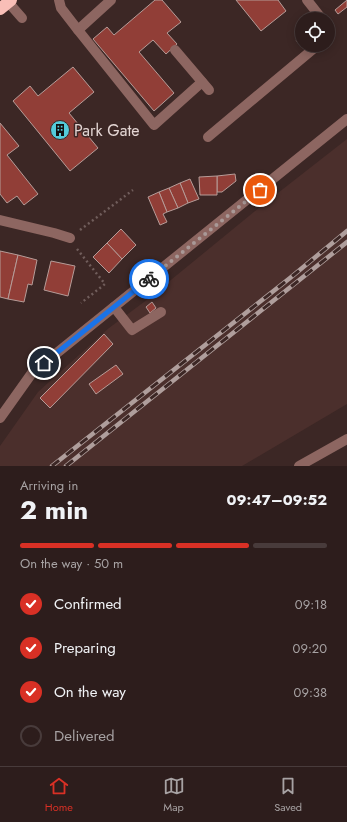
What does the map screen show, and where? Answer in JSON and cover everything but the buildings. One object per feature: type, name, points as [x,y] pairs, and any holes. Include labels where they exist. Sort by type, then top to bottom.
[{"type":"street","points":[[59,0],[61,8],[154,125],[206,86],[175,50]]},
{"type":"street","points":[[78,30],[111,0]]},
{"type":"street","points":[[307,0],[316,12]]},
{"type":"street","points":[[6,4],[22,18]]},
{"type":"street","points":[[208,137],[310,52]]},
{"type":"street","points":[[0,418],[32,373],[347,119]]},
{"type":"street","points":[[0,220],[73,242]]},
{"type":"street","points":[[114,307],[132,330],[162,312]]},
{"type":"street","points":[[299,466],[347,439]]},
{"type":"path","points":[[81,303],[105,284],[73,242],[134,190]]},
{"type":"shaded area","points":[[347,139],[347,404],[242,466],[0,466],[0,446],[38,392],[109,328],[144,302],[260,207]]},
{"type":"railway","points":[[52,466],[290,278],[347,231]]},
{"type":"railway","points":[[66,466],[347,242]]},
{"type":"way so far","points":[[149,279],[260,190]]},
{"type":"place","name":"Park Gate","points":[[60,130]]},
{"type":"route","points":[[44,363],[149,279]]}]
